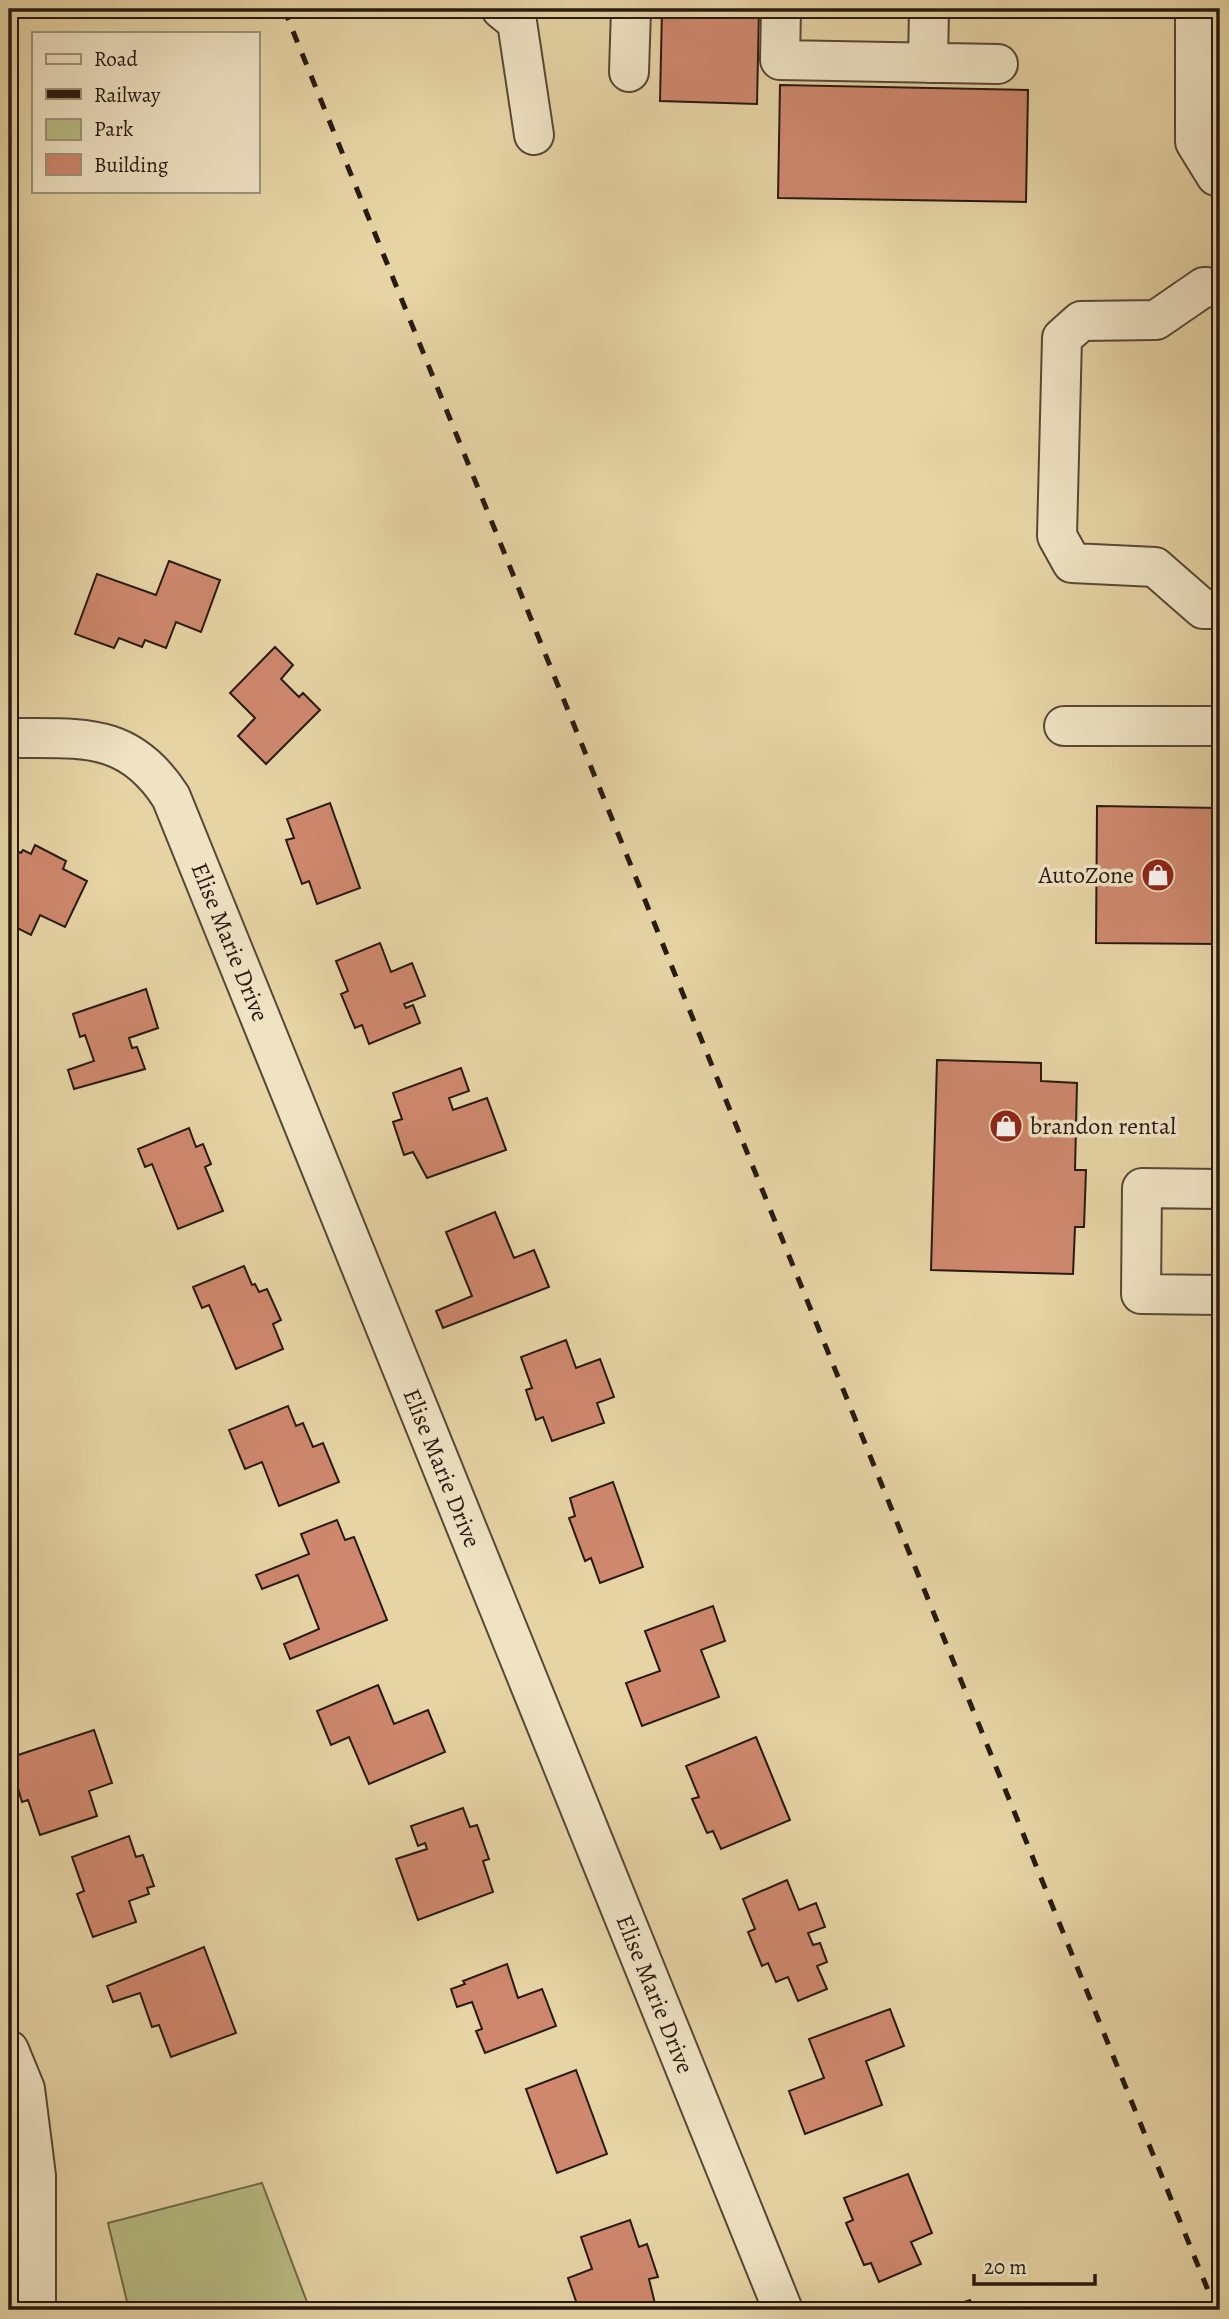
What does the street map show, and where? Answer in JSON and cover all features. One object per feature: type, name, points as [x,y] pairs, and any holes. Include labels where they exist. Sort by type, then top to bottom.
[{"type":"street","points":[[501,9],[517,22],[534,135]]},
{"type":"street","points":[[629,72],[631,9]]},
{"type":"street","points":[[781,9],[779,60],[998,64]]},
{"type":"street","points":[[928,63],[929,9]]},
{"type":"street","points":[[1195,9],[1195,142],[1216,176],[1220,177]]},
{"type":"street","points":[[1220,288],[1204,287],[1156,320],[1081,321],[1062,338],[1057,537],[1072,563],[1155,567],[1203,609],[1220,609]]},
{"type":"street","points":[[1064,726],[1220,726]]},
{"type":"street","name":"Elise Marie Drive","points":[[9,738],[85,739],[111,745],[134,755],[155,772],[171,797],[783,2310]]},
{"type":"street","points":[[1220,1189],[1142,1188],[1141,1294],[1220,1294]]},
{"type":"street","points":[[9,2050],[24,2089],[36,2176],[36,2310]]},
{"type":"green space","points":[[262,2183],[310,2310],[129,2310],[108,2223]]},
{"type":"building","points":[[662,9],[759,9],[757,104],[660,101]]},
{"type":"building","points":[[780,85],[1028,90],[1026,202],[778,198]]},
{"type":"building","points":[[1220,309],[1220,591],[1213,591]]},
{"type":"building","points":[[169,561],[220,580],[201,632],[176,622],[166,648],[145,640],[142,647],[119,638],[114,648],[75,634],[97,574],[156,595]]},
{"type":"building","points":[[9,574],[13,574],[12,619],[9,619]]},
{"type":"building","points":[[275,647],[293,665],[281,679],[299,697],[303,693],[320,710],[266,764],[238,736],[255,718],[230,693]]},
{"type":"building","points":[[330,803],[360,888],[317,904],[309,881],[302,884],[286,840],[294,838],[287,819]]},
{"type":"building","name":"AutoZone","points":[[1097,806],[1220,808],[1220,944],[1096,943]]},
{"type":"building","points":[[35,845],[66,861],[63,869],[87,881],[65,927],[40,915],[31,935],[9,924],[9,847],[31,854]]},
{"type":"building","points":[[380,943],[391,972],[412,963],[425,996],[404,1004],[406,1008],[413,1005],[420,1023],[369,1044],[362,1025],[355,1028],[341,994],[348,991],[336,961]]},
{"type":"building","points":[[146,989],[158,1028],[129,1038],[132,1048],[137,1047],[145,1069],[74,1089],[68,1070],[94,1061],[85,1035],[80,1037],[73,1014]]},
{"type":"building","name":"brandon rental","points":[[937,1060],[1041,1063],[1041,1081],[1077,1083],[1075,1170],[1086,1170],[1084,1227],[1075,1227],[1073,1274],[931,1270]]},
{"type":"building","points":[[461,1068],[469,1091],[449,1098],[453,1110],[487,1098],[506,1150],[427,1178],[413,1152],[404,1155],[393,1122],[402,1119],[393,1093]]},
{"type":"building","points":[[189,1128],[196,1147],[203,1144],[211,1164],[205,1167],[223,1211],[178,1229],[152,1164],[145,1167],[138,1149]]},
{"type":"building","points":[[495,1212],[514,1258],[534,1250],[549,1287],[443,1328],[436,1311],[472,1296],[446,1232]]},
{"type":"building","points":[[244,1266],[252,1285],[255,1284],[259,1292],[267,1289],[281,1320],[273,1324],[283,1349],[236,1369],[209,1305],[202,1308],[193,1287]]},
{"type":"building","points":[[566,1340],[576,1368],[600,1359],[614,1397],[597,1403],[604,1423],[552,1441],[543,1417],[536,1420],[526,1390],[532,1388],[521,1357]]},
{"type":"building","points":[[288,1406],[296,1426],[303,1423],[313,1447],[323,1443],[339,1482],[279,1506],[262,1462],[245,1469],[229,1430]]},
{"type":"building","points":[[613,1482],[643,1567],[600,1583],[591,1558],[585,1561],[569,1518],[575,1516],[570,1498]]},
{"type":"building","points":[[337,1520],[345,1540],[354,1537],[387,1620],[290,1659],[284,1644],[319,1629],[298,1575],[262,1589],[256,1575],[309,1554],[301,1534]]},
{"type":"building","points":[[713,1606],[725,1641],[701,1650],[719,1697],[642,1726],[626,1683],[660,1671],[645,1631]]},
{"type":"building","points":[[9,1644],[18,1664],[9,1668]]},
{"type":"building","points":[[378,1685],[394,1724],[428,1710],[445,1752],[369,1784],[349,1737],[331,1745],[317,1711]]},
{"type":"building","points":[[94,1730],[112,1783],[89,1791],[97,1816],[40,1835],[28,1800],[22,1802],[9,1758]]},
{"type":"building","points":[[756,1737],[790,1820],[721,1849],[713,1831],[707,1833],[692,1799],[699,1797],[686,1766]]},
{"type":"building","points":[[463,1808],[470,1827],[477,1825],[489,1859],[483,1861],[493,1892],[418,1920],[396,1859],[427,1849],[425,1843],[418,1846],[411,1826]]},
{"type":"building","points":[[129,1836],[136,1857],[143,1855],[154,1886],[147,1888],[149,1894],[129,1901],[136,1922],[93,1937],[77,1894],[84,1891],[72,1857]]},
{"type":"building","points":[[787,1880],[799,1910],[816,1903],[825,1927],[808,1933],[813,1945],[820,1943],[827,1962],[817,1966],[827,1989],[798,2001],[788,1977],[776,1982],[768,1963],[762,1966],[748,1932],[755,1929],[743,1899]]},
{"type":"building","points":[[204,1947],[236,2033],[171,2057],[159,2025],[152,2027],[140,1993],[113,2002],[107,1986]]},
{"type":"building","points":[[507,1964],[518,1998],[542,1989],[556,2026],[485,2053],[476,2031],[482,2029],[472,2002],[457,2007],[451,1989],[465,1984],[463,1981]]},
{"type":"building","points":[[890,2009],[904,2046],[866,2061],[882,2105],[805,2134],[789,2091],[824,2078],[809,2039]]},
{"type":"building","points":[[576,2070],[607,2154],[557,2173],[526,2089]]},
{"type":"building","points":[[908,2174],[932,2233],[911,2242],[921,2264],[879,2282],[871,2263],[864,2265],[846,2223],[853,2220],[844,2198]]},
{"type":"building","points":[[630,2220],[639,2247],[647,2244],[658,2277],[649,2279],[656,2308],[598,2310],[596,2305],[579,2310],[568,2278],[592,2269],[581,2237]]},
{"type":"building","points":[[970,2300],[973,2310],[937,2310],[944,2309]]},
{"type":"railway","points":[[284,9],[1216,2310]]},
{"type":"place","name":"AutoZone","points":[[1158,875]]},
{"type":"place","name":"brandon rental","points":[[1006,1126]]}]
